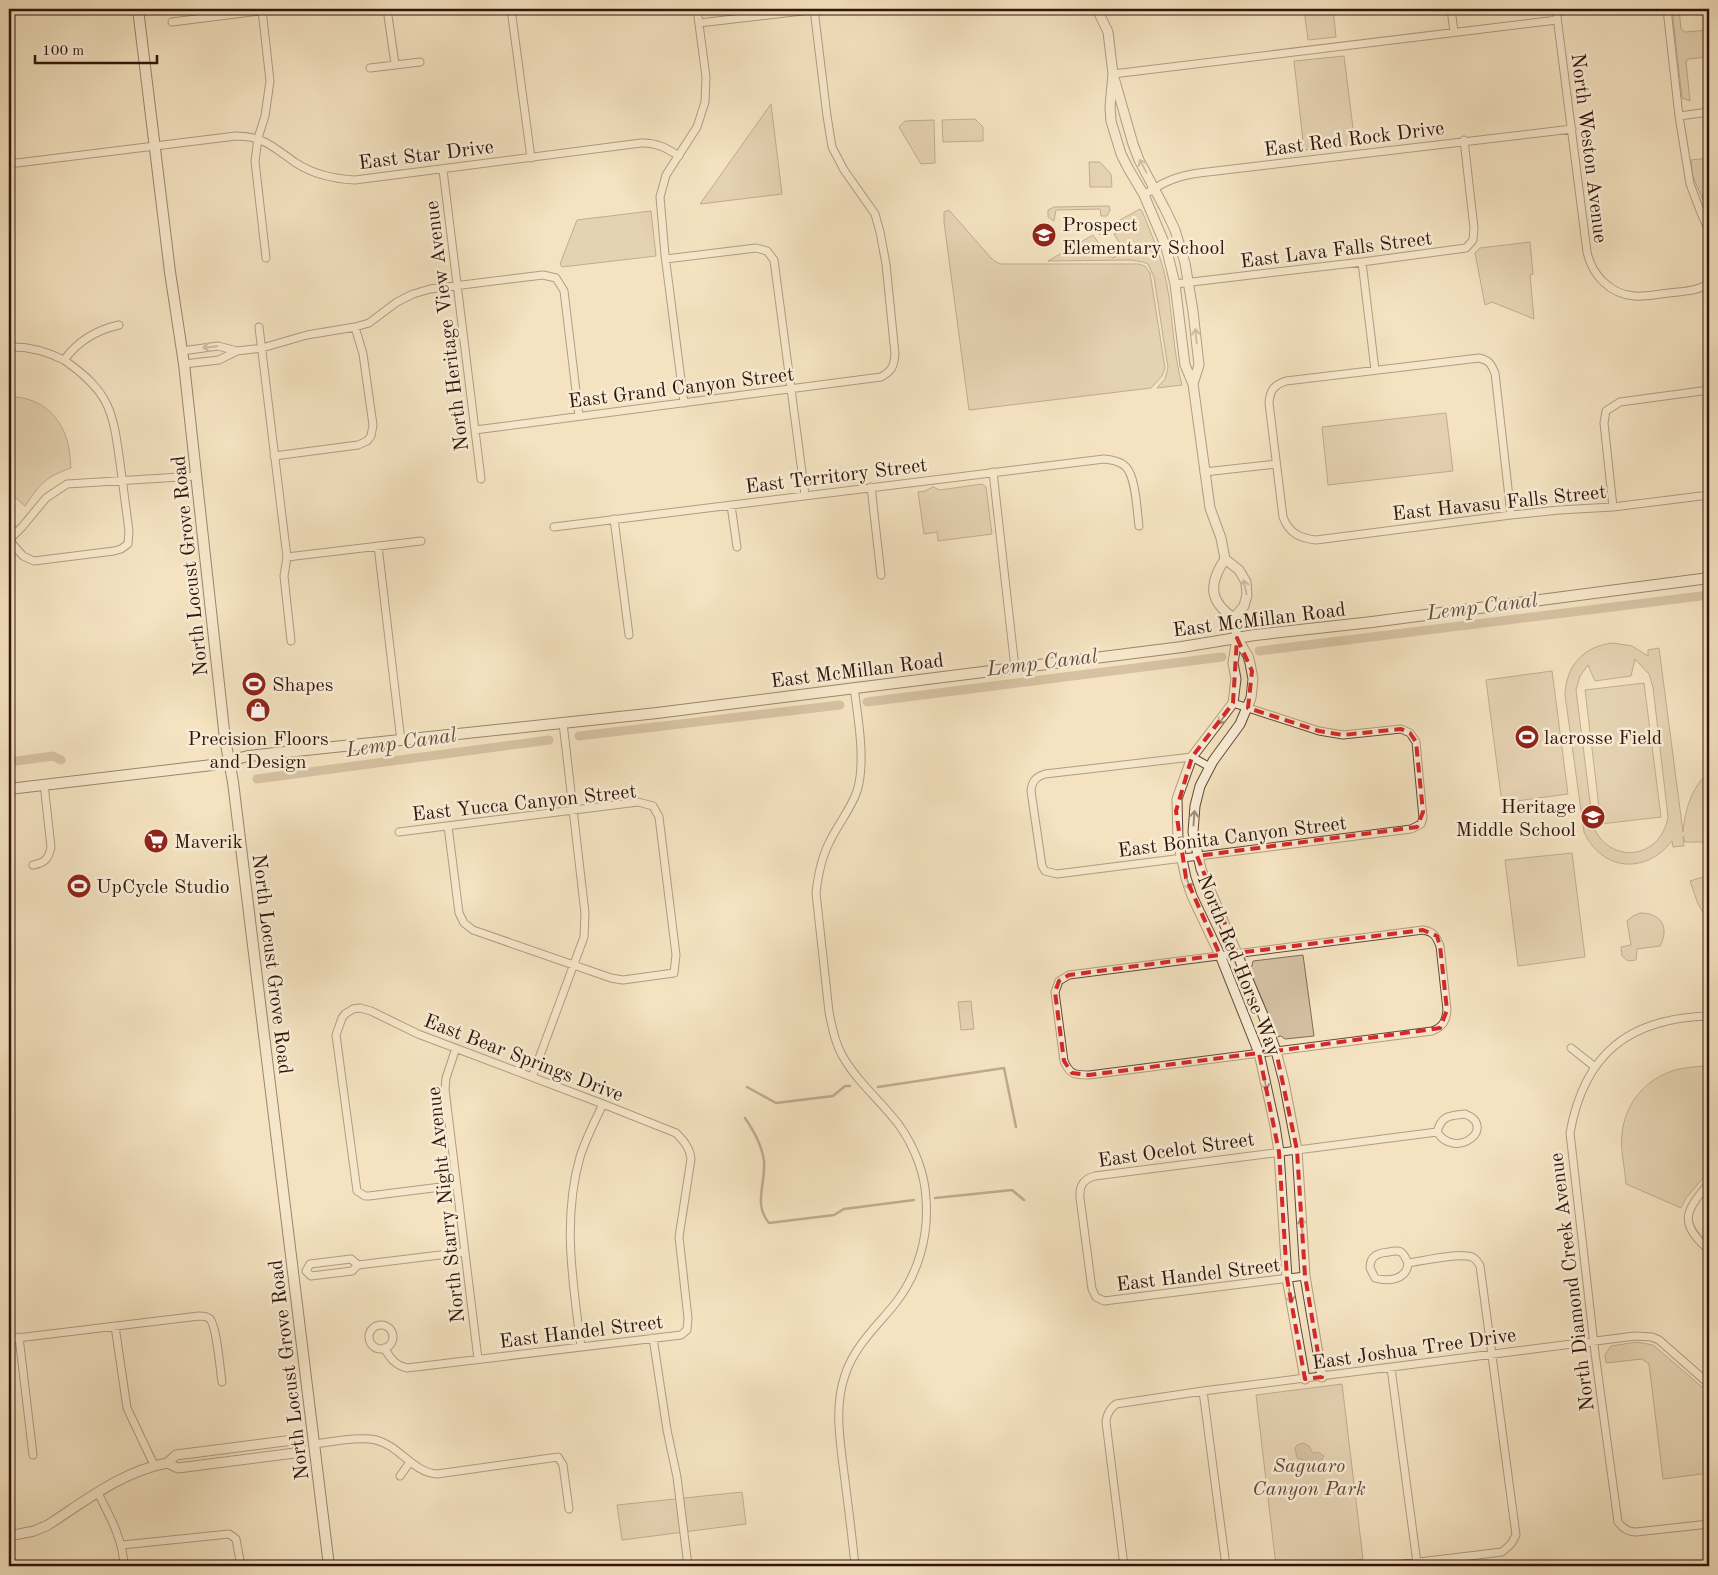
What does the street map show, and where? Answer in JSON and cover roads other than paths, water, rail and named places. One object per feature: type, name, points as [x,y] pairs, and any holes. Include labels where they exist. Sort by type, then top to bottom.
[{"type":"main road","name":"North Locust Grove Road","points":[[138,9],[170,272],[184,364],[228,761],[233,782],[329,1566]]},
{"type":"main road","name":"East McMillan Road","points":[[9,789],[212,765],[248,756],[563,723],[854,688],[1709,578]]},
{"type":"street","points":[[172,22],[276,9]]},
{"type":"street","points":[[388,9],[395,64]]},
{"type":"street","points":[[511,9],[531,158]]},
{"type":"street","points":[[684,403],[660,197],[666,175],[697,128],[705,102],[706,77],[697,9]]},
{"type":"street","points":[[699,23],[816,9]]},
{"type":"street","name":"East Grand Canyon Street","points":[[475,430],[882,377],[890,372],[894,366],[894,354],[886,264],[880,232],[875,214],[844,170],[832,147],[826,116],[816,9]]},
{"type":"street","points":[[1097,9],[1108,32],[1113,74],[1133,144],[1175,230],[1185,263],[1199,365],[1193,384]]},
{"type":"street","points":[[1451,9],[1454,32]]},
{"type":"street","name":"North Weston Avenue","points":[[1556,9],[1588,260],[1595,274],[1607,286],[1625,294],[1644,296],[1695,290],[1709,283]]},
{"type":"street","points":[[1667,9],[1679,116],[1690,184],[1709,230]]},
{"type":"street","points":[[262,10],[270,81],[265,116],[258,138],[255,161],[266,258]]},
{"type":"street","points":[[1113,74],[1557,20]]},
{"type":"street","points":[[370,68],[420,62]]},
{"type":"street","points":[[1113,74],[1110,107],[1121,154],[1144,195],[1166,247],[1175,284],[1185,365],[1193,384],[1209,502],[1221,538],[1225,559],[1214,579],[1214,595],[1221,609],[1234,618],[1244,606],[1247,595],[1246,582],[1239,570],[1225,559]]},
{"type":"street","points":[[1679,116],[1709,112]]},
{"type":"street","name":"East Red Rock Drive","points":[[1144,195],[1169,180],[1190,174],[1464,140],[1572,129]]},
{"type":"street","name":"East Star Drive","points":[[9,164],[236,136],[258,138],[313,172],[345,180],[364,180],[650,143],[664,147],[678,156]]},
{"type":"street","name":"East Lava Falls Street","points":[[1175,284],[1461,250],[1470,245],[1473,240],[1474,228],[1464,140]]},
{"type":"street","name":"North Heritage View Avenue","points":[[444,170],[481,479]]},
{"type":"street","points":[[666,259],[756,248],[767,251],[775,264],[804,495]]},
{"type":"street","points":[[1362,262],[1375,370]]},
{"type":"street","points":[[184,364],[219,360],[237,352],[262,348],[307,335],[369,323],[397,302],[413,294],[458,285],[543,275],[556,278],[564,291],[579,416]]},
{"type":"street","points":[[64,360],[72,350],[95,332],[119,325]]},
{"type":"street","points":[[259,327],[287,557],[284,576],[291,641]]},
{"type":"street","points":[[274,456],[358,445],[371,436],[373,425],[365,366],[355,327]]},
{"type":"street","points":[[182,350],[218,346],[237,352]]},
{"type":"street","points":[[9,347],[44,351],[64,360],[93,384],[108,406],[116,432],[122,480],[129,531],[128,544],[114,551],[35,561],[23,556],[9,540],[46,498],[67,484],[122,480],[196,476]]},
{"type":"street","points":[[1204,472],[1276,464],[1269,402],[1273,388],[1279,383],[1479,358],[1485,359],[1490,363],[1495,373],[1511,515]]},
{"type":"street","points":[[1614,507],[1604,423],[1606,411],[1620,402],[1709,390]]},
{"type":"street","name":"East Territory Street","points":[[554,527],[1104,459],[1122,464],[1128,469],[1132,478],[1139,526]]},
{"type":"street","name":"East Havasu Falls Street","points":[[1276,464],[1283,516],[1287,527],[1294,534],[1304,539],[1316,540],[1511,515],[1614,507],[1709,494]]},
{"type":"street","points":[[993,472],[1015,668]]},
{"type":"street","points":[[871,487],[882,575]]},
{"type":"street","points":[[731,504],[737,547]]},
{"type":"street","points":[[614,519],[629,635]]},
{"type":"street","points":[[287,557],[421,541]]},
{"type":"street","points":[[378,546],[401,741]]},
{"type":"street","name":"North Red Horse Way","points":[[1234,618],[1237,638],[1233,663],[1236,678],[1233,703],[1192,757],[1177,799],[1176,824],[1181,858],[1192,896],[1220,956],[1259,1053],[1279,1152],[1288,1278],[1305,1379]]},
{"type":"street","name":"North Red Horse Way","points":[[1237,638],[1248,656],[1252,672],[1252,688],[1248,708],[1240,724],[1224,744],[1200,786],[1195,806],[1193,832],[1197,856],[1276,1051],[1297,1150],[1305,1276],[1322,1377]]},
{"type":"street","points":[[854,688],[861,756],[859,784],[852,802],[822,858],[816,893],[829,1012],[842,1055],[863,1085],[900,1127],[909,1142],[918,1160],[927,1206],[924,1243],[913,1273],[894,1304],[855,1353],[842,1388],[838,1417],[856,1566]]},
{"type":"street","points":[[1233,703],[1248,708]]},
{"type":"street","name":"East Bonita Canyon Street","points":[[1192,757],[1045,774],[1034,780],[1031,791],[1040,861],[1045,871],[1057,874],[1412,829],[1421,824],[1423,812],[1416,742],[1410,733],[1401,729],[1343,735],[1319,731],[1248,708]]},
{"type":"street","points":[[532,1077],[584,937],[586,913],[572,810],[563,723]]},
{"type":"street","points":[[1192,757],[1210,767]]},
{"type":"street","points":[[34,866],[44,862],[49,856],[52,847],[44,784]]},
{"type":"street","name":"East Yucca Canyon Street","points":[[399,832],[638,802],[653,806],[659,817],[676,955],[674,973],[623,980],[610,978],[573,965]]},
{"type":"street","points":[[448,826],[458,913],[464,924],[473,930],[573,965]]},
{"type":"street","points":[[1423,930],[1431,932],[1436,936],[1440,946],[1447,1010],[1446,1018],[1440,1028],[1432,1031],[1089,1075],[1072,1073],[1067,1069],[1064,1061],[1055,992],[1059,981],[1069,975],[1237,953],[1423,930]]},
{"type":"street","name":"East Bear Springs Drive","points":[[457,1185],[369,1196],[357,1191],[336,1035],[340,1022],[346,1014],[354,1009],[360,1008],[372,1011],[418,1034],[676,1133],[684,1141],[691,1159],[679,1237],[688,1318],[687,1330]]},
{"type":"street","name":"North Diamond Creek Avenue","points":[[1709,1016],[1668,1020],[1632,1033],[1620,1040],[1595,1066],[1584,1083],[1578,1098],[1570,1133],[1594,1341],[1618,1522],[1622,1528],[1629,1532],[1709,1524]]},
{"type":"street","name":"North Starry Night Avenue","points":[[456,1048],[446,1078],[445,1089],[478,1359]]},
{"type":"street","points":[[1570,1048],[1595,1066]]},
{"type":"street","points":[[582,1347],[569,1241],[572,1193],[580,1156],[603,1104]]},
{"type":"street","points":[[1465,1114],[1473,1118],[1477,1123],[1478,1131],[1474,1138],[1467,1142],[1447,1143],[1441,1139],[1437,1132],[1440,1122],[1446,1117],[1465,1114]]},
{"type":"street","name":"East Ocelot Street","points":[[1096,1297],[1092,1289],[1080,1198],[1081,1186],[1087,1179],[1095,1176],[1437,1132]]},
{"type":"street","points":[[1709,1183],[1693,1202],[1688,1214],[1689,1226],[1696,1238],[1709,1250]]},
{"type":"street","points":[[306,1271],[311,1276],[352,1271],[358,1265],[465,1252]]},
{"type":"street","points":[[1381,1252],[1401,1252],[1406,1256],[1408,1263],[1408,1268],[1403,1274],[1396,1278],[1383,1280],[1375,1278],[1370,1268],[1372,1258],[1381,1252]]},
{"type":"street","points":[[1386,1566],[1502,1552],[1512,1544],[1516,1535],[1490,1354],[1480,1266],[1470,1256],[1461,1255],[1408,1263]]},
{"type":"street","points":[[306,1271],[310,1264],[351,1259],[358,1265]]},
{"type":"street","points":[[294,1273],[306,1271]]},
{"type":"street","name":"East Handel Street","points":[[1096,1297],[1108,1302],[1305,1276]]},
{"type":"street","points":[[9,1339],[206,1316],[215,1331],[222,1382]]},
{"type":"street","points":[[115,1326],[126,1408],[154,1465]]},
{"type":"street","name":"East Handel Street","points":[[384,1348],[392,1361],[398,1366],[407,1368],[681,1335],[687,1330]]},
{"type":"street","name":"East Joshua Tree Drive","points":[[1124,1566],[1106,1422],[1106,1416],[1116,1404],[1203,1391],[1634,1336],[1652,1337],[1665,1345],[1709,1384]]},
{"type":"street","points":[[19,1337],[33,1455]]},
{"type":"street","points":[[653,1338],[667,1430],[677,1477],[688,1566]]},
{"type":"street","points":[[1391,1368],[1417,1563]]},
{"type":"street","points":[[1203,1391],[1226,1566]]},
{"type":"street","points":[[167,1463],[178,1468],[295,1454],[300,1446],[362,1439],[378,1440],[391,1447],[410,1462],[428,1472],[437,1474],[558,1457],[563,1465],[569,1510]]},
{"type":"street","points":[[9,1536],[34,1532],[131,1474],[154,1465],[167,1463],[176,1455],[294,1440],[300,1446]]},
{"type":"street","points":[[400,1476],[410,1462]]},
{"type":"street","points":[[98,1493],[119,1535],[124,1566]]},
{"type":"street","points":[[122,1545],[224,1533],[233,1535],[236,1540],[240,1566]]},
{"type":"waterway","name":"Lemp Canal","points":[[1259,651],[1709,595]]},
{"type":"waterway","name":"Lemp Canal","points":[[867,702],[1222,657]]},
{"type":"waterway","name":"Lemp Canal","points":[[579,736],[840,705]]},
{"type":"waterway","name":"Lemp Canal","points":[[257,779],[549,740]]},
{"type":"waterway","points":[[9,762],[53,756],[61,760]]},
{"type":"waterway","points":[[878,1087],[1004,1068],[1016,1127]]},
{"type":"waterway","points":[[747,1087],[776,1103],[833,1096],[845,1086],[850,1086]]},
{"type":"waterway","points":[[745,1118],[757,1138],[763,1155],[764,1169],[761,1201],[764,1216],[769,1223],[834,1215],[844,1209],[914,1200]]},
{"type":"waterway","points":[[935,1198],[1012,1190],[1024,1200]]},
{"type":"place","name":"Prospect Elementary School","points":[[1044,235]]},
{"type":"place","name":"Shapes","points":[[254,684]]},
{"type":"place","name":"Precision Floors and Design","points":[[258,710]]},
{"type":"place","name":"lacrosse Field","points":[[1527,737]]},
{"type":"place","name":"Heritage Middle School","points":[[1593,817]]},
{"type":"place","name":"Maverik","points":[[156,841]]},
{"type":"place","name":"UpCycle Studio","points":[[79,886]]},
{"type":"park label","name":"Saguaro Canyon Park","points":[[1309,1476]]}]
